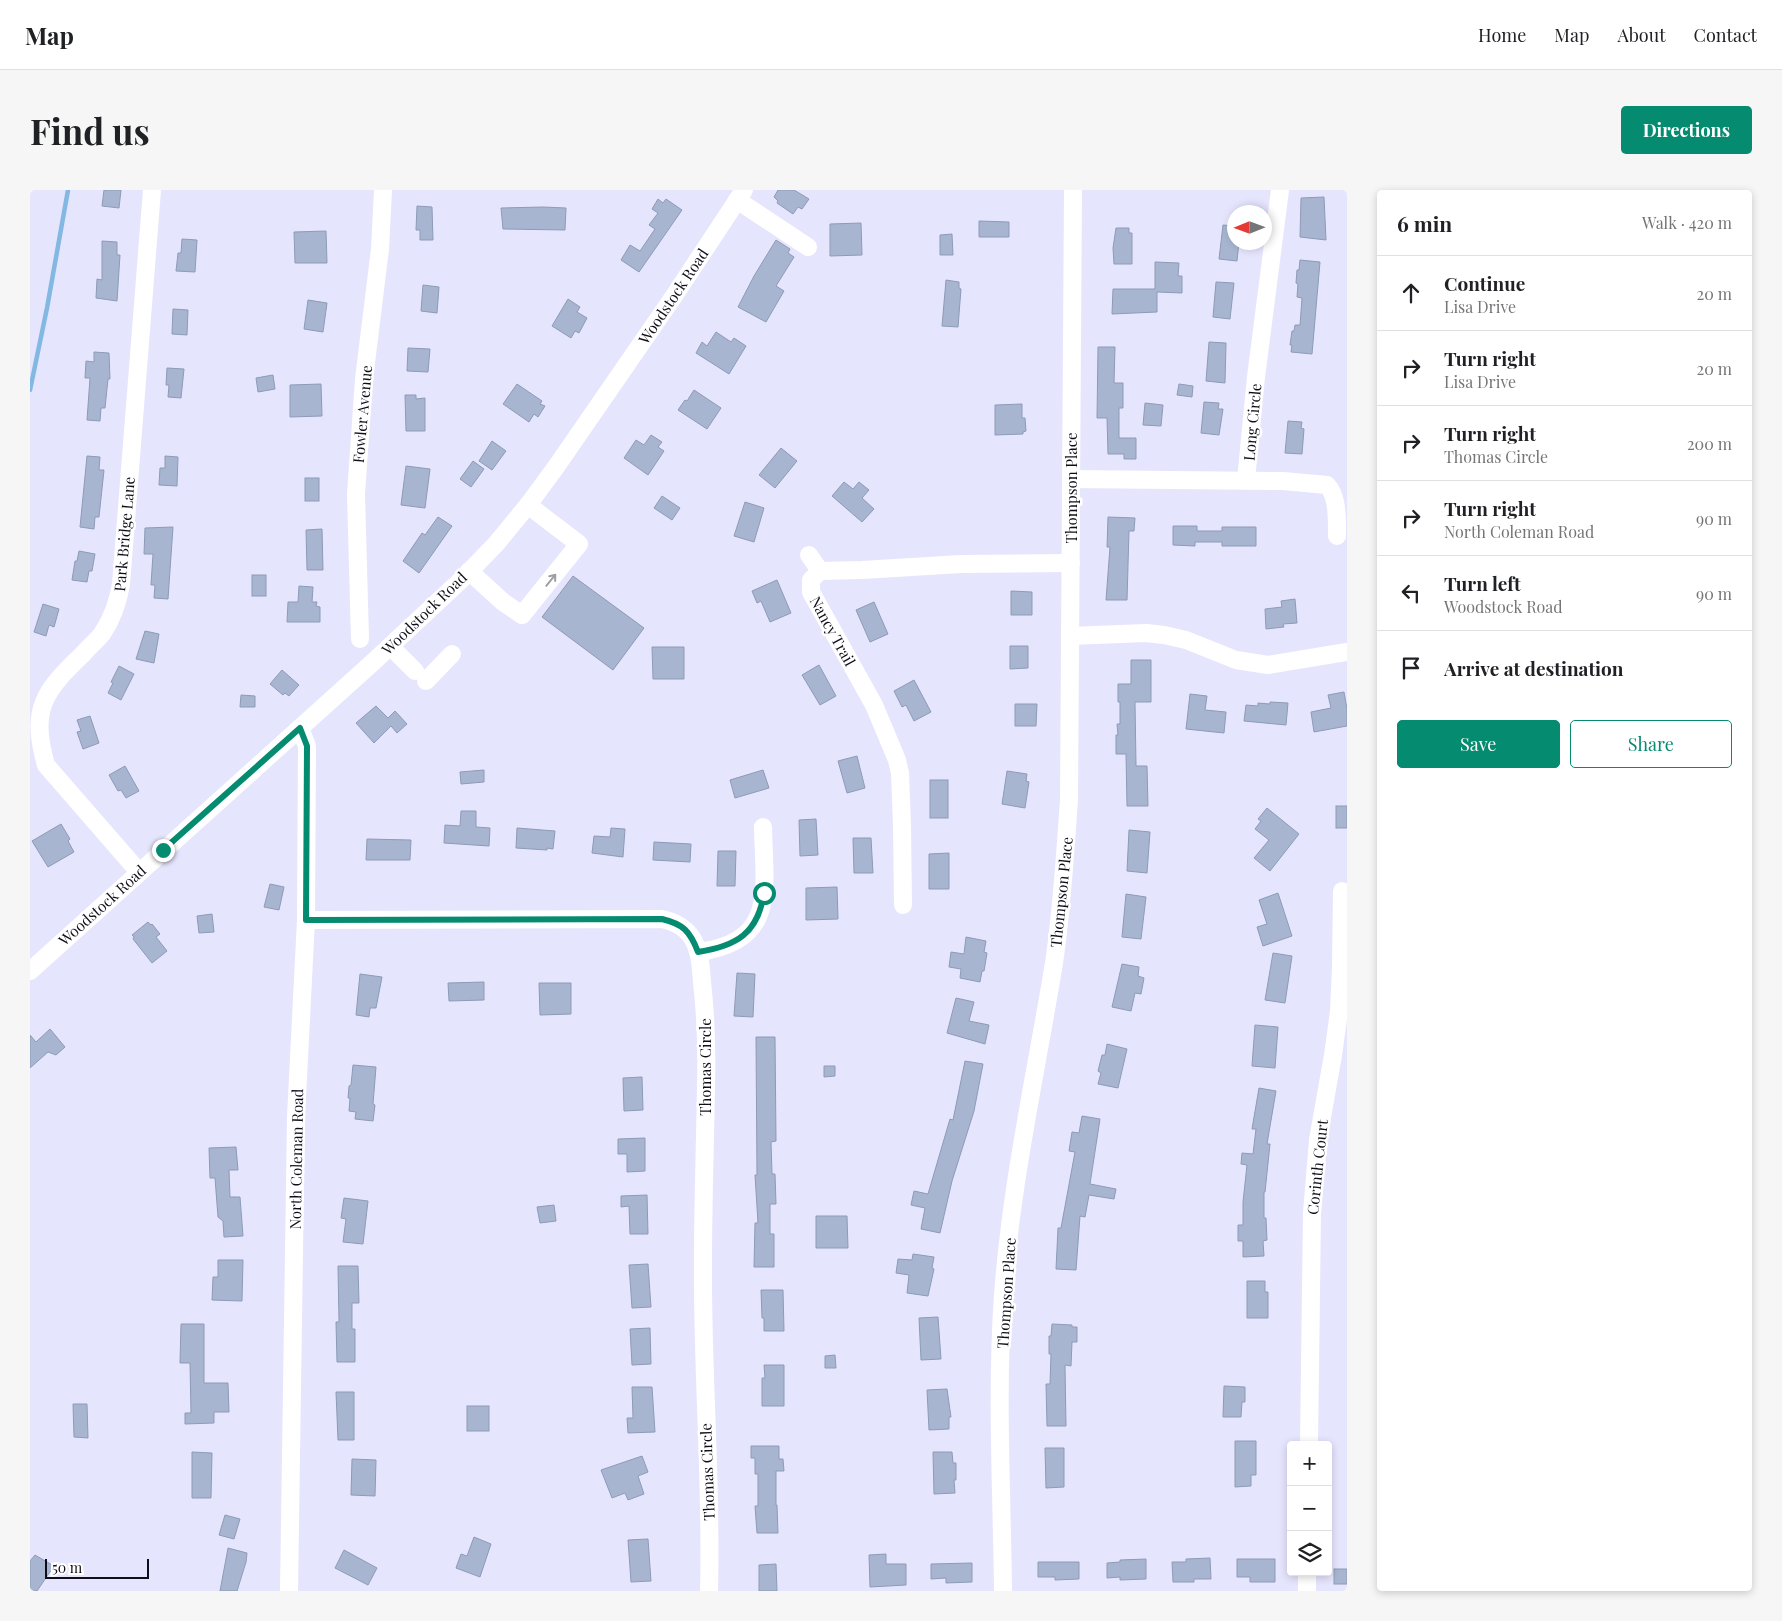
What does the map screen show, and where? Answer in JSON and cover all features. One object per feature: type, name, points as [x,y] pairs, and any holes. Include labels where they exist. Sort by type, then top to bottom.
[{"type":"street","name":"Park Bridge Lane","points":[[139,872],[46,765],[37,746],[34,722],[38,705],[45,690],[100,636],[112,618],[118,600],[121,584],[152,190]]},
{"type":"street","name":"Fowler Avenue","points":[[360,640],[356,494],[364,379],[380,249],[383,190]]},
{"type":"street","name":"Thompson Place","points":[[1003,1591],[1000,1377],[1003,1295],[1013,1201],[1054,961],[1063,891],[1069,800],[1073,190]]},
{"type":"street","name":"Long Circle","points":[[1071,479],[1246,480],[1256,377],[1280,190]]},
{"type":"street","name":"Woodstock Road","points":[[30,971],[390,646],[496,544],[556,467],[741,195]]},
{"type":"street","points":[[741,195],[808,247]]},
{"type":"street","points":[[1246,480],[1327,485],[1332,490],[1337,536]]},
{"type":"street","points":[[469,571],[498,608],[522,615],[580,544],[528,505]]},
{"type":"street","points":[[809,556],[820,571]]},
{"type":"street","name":"Nancy Trail","points":[[903,905],[901,800],[897,760],[874,705],[811,592],[811,580],[820,571],[961,564],[1071,563]]},
{"type":"street","points":[[1070,636],[1146,633],[1164,635],[1186,640],[1236,660],[1268,665],[1347,652]]},
{"type":"street","points":[[390,646],[420,676],[452,654]]},
{"type":"street","name":"North Coleman Road","points":[[290,1591],[295,1127],[306,920],[307,746],[300,728]]},
{"type":"street","points":[[698,952],[718,949],[732,944],[746,934],[757,919],[762,907],[764,893],[763,827]]},
{"type":"street","name":"Corinth Court","points":[[1309,1441],[1312,1213],[1318,1140],[1339,1012],[1342,967],[1342,891]]},
{"type":"street","name":"Thomas Circle","points":[[306,920],[662,919],[674,922],[685,928],[693,938],[698,952],[705,1006],[707,1046],[703,1264],[704,1380],[710,1547],[709,1591]]},
{"type":"street","points":[[1307,1576],[1307,1591]]},
{"type":"building","points":[[104,190],[121,190],[119,208],[102,206]]},
{"type":"building","points":[[778,190],[794,190],[809,199],[802,209],[798,207],[793,214],[777,203],[778,201],[774,197]]},
{"type":"building","points":[[1324,197],[1326,240],[1300,237],[1301,198]]},
{"type":"building","points":[[658,199],[663,203],[666,199],[682,210],[639,272],[621,260],[630,245],[640,251],[655,229],[649,225],[658,213],[652,209]]},
{"type":"building","points":[[417,206],[432,207],[433,240],[420,240],[420,230],[416,230]]},
{"type":"building","points":[[501,208],[566,208],[565,230],[503,229]]},
{"type":"building","points":[[979,221],[1009,222],[1009,237],[979,237]]},
{"type":"building","points":[[861,223],[862,255],[830,256],[830,224]]},
{"type":"building","points":[[1223,225],[1227,225],[1227,250],[1238,250],[1237,261],[1219,259]]},
{"type":"building","points":[[1116,228],[1129,228],[1129,233],[1132,233],[1132,264],[1114,264],[1113,248]]},
{"type":"building","points":[[326,231],[327,263],[295,263],[294,232]]},
{"type":"building","points":[[952,234],[953,255],[940,255],[940,235]]},
{"type":"building","points":[[182,239],[197,240],[195,272],[176,271],[178,253],[181,253]]},
{"type":"building","points":[[776,240],[790,249],[788,253],[794,257],[776,286],[784,291],[766,322],[738,307]]},
{"type":"building","points":[[102,241],[117,242],[117,255],[120,255],[117,301],[96,298],[97,279],[102,280]]},
{"type":"building","points":[[1300,260],[1320,262],[1312,354],[1291,352],[1292,345],[1290,345],[1295,325],[1300,325],[1302,298],[1297,297],[1298,284],[1296,283]]},
{"type":"building","points":[[1155,262],[1179,263],[1178,276],[1182,276],[1182,293],[1157,292],[1157,312],[1112,314],[1113,289],[1155,289]]},
{"type":"building","points":[[946,280],[959,282],[959,288],[961,289],[958,327],[942,326]]},
{"type":"building","points":[[1216,282],[1234,283],[1230,319],[1213,317]]},
{"type":"building","points":[[423,285],[439,287],[437,313],[421,311]]},
{"type":"building","points":[[568,299],[580,307],[577,312],[587,318],[579,333],[575,331],[571,338],[552,326]]},
{"type":"building","points":[[308,300],[327,303],[323,332],[304,329]]},
{"type":"building","points":[[173,309],[188,310],[187,335],[172,334]]},
{"type":"building","points":[[716,332],[731,342],[734,338],[746,346],[729,374],[696,353],[702,342],[707,346]]},
{"type":"building","points":[[1209,342],[1226,343],[1225,383],[1206,381]]},
{"type":"building","points":[[1098,347],[1115,347],[1114,383],[1123,383],[1123,408],[1119,408],[1119,438],[1136,438],[1136,459],[1124,459],[1124,454],[1108,454],[1107,418],[1097,418]]},
{"type":"building","points":[[408,348],[430,349],[428,372],[407,371]]},
{"type":"building","points":[[94,352],[109,353],[110,379],[108,379],[105,408],[101,408],[100,421],[87,420],[90,378],[85,378],[86,361],[94,362]]},
{"type":"building","points":[[167,368],[184,369],[181,398],[168,397],[169,385],[166,385]]},
{"type":"building","points":[[273,375],[275,389],[258,392],[256,378]]},
{"type":"building","points":[[321,384],[322,416],[290,417],[290,385]]},
{"type":"building","points":[[517,384],[542,401],[540,404],[545,406],[538,417],[534,414],[529,422],[503,404]]},
{"type":"building","points":[[1179,384],[1193,386],[1192,397],[1177,395]]},
{"type":"building","points":[[694,390],[721,408],[707,429],[678,410]]},
{"type":"building","points":[[405,395],[416,395],[416,399],[425,398],[425,431],[406,431]]},
{"type":"building","points":[[1204,402],[1219,403],[1218,409],[1223,409],[1219,435],[1201,433]]},
{"type":"building","points":[[1145,403],[1163,405],[1161,426],[1143,425]]},
{"type":"building","points":[[1022,404],[1022,418],[1025,418],[1026,431],[1023,434],[995,435],[995,405]]},
{"type":"building","points":[[1288,421],[1302,422],[1301,428],[1304,429],[1302,454],[1285,453]]},
{"type":"building","points":[[651,435],[662,442],[658,447],[664,451],[648,475],[624,458],[636,440],[644,445]]},
{"type":"building","points":[[492,441],[506,451],[492,470],[479,461]]},
{"type":"building","points":[[781,448],[797,461],[775,488],[759,475]]},
{"type":"building","points":[[87,456],[100,457],[99,470],[104,470],[99,517],[95,517],[94,529],[80,527]]},
{"type":"building","points":[[165,456],[178,457],[177,486],[159,485],[160,468],[165,468]]},
{"type":"building","points":[[473,461],[484,469],[471,487],[460,479]]},
{"type":"building","points":[[406,466],[430,469],[425,508],[401,505]]},
{"type":"building","points":[[305,478],[319,478],[319,501],[305,501]]},
{"type":"building","points":[[844,482],[853,489],[859,482],[869,490],[862,498],[874,509],[862,522],[832,496]]},
{"type":"building","points":[[662,496],[680,508],[672,520],[654,508]]},
{"type":"building","points":[[745,502],[764,508],[754,542],[734,536]]},
{"type":"building","points":[[438,517],[452,526],[419,573],[403,561],[422,533],[425,535]]},
{"type":"building","points":[[1108,517],[1135,518],[1134,531],[1129,531],[1127,600],[1106,600],[1110,547],[1107,547]]},
{"type":"building","points":[[1173,526],[1197,526],[1197,531],[1222,531],[1222,527],[1256,527],[1256,546],[1222,546],[1222,542],[1195,542],[1195,546],[1173,545]]},
{"type":"building","points":[[173,527],[168,599],[154,598],[155,585],[151,585],[153,554],[144,554],[145,528]]},
{"type":"building","points":[[322,529],[323,570],[307,570],[306,530]]},
{"type":"building","points":[[79,551],[95,554],[92,571],[89,571],[87,582],[72,580],[75,561],[77,561]]},
{"type":"building","points":[[252,575],[266,575],[266,596],[252,596]]},
{"type":"building","points":[[573,576],[644,628],[613,670],[542,617]]},
{"type":"building","points":[[777,580],[791,613],[770,622],[761,601],[757,603],[752,591]]},
{"type":"building","points":[[299,586],[313,587],[312,602],[317,602],[316,606],[320,607],[320,622],[287,622],[288,602],[298,602]]},
{"type":"building","points":[[1011,591],[1032,592],[1032,615],[1011,615]]},
{"type":"building","points":[[1295,599],[1297,623],[1283,624],[1284,627],[1266,629],[1265,609],[1282,607],[1281,601]]},
{"type":"building","points":[[874,602],[888,634],[870,642],[856,610]]},
{"type":"building","points":[[43,604],[59,609],[54,627],[49,625],[46,636],[34,632]]},
{"type":"building","points":[[145,631],[159,634],[154,663],[136,659]]},
{"type":"building","points":[[1010,646],[1028,646],[1028,668],[1010,669]]},
{"type":"building","points":[[652,647],[684,647],[684,679],[653,679]]},
{"type":"building","points":[[1131,660],[1151,660],[1151,702],[1135,702],[1136,766],[1147,766],[1148,806],[1127,806],[1126,754],[1116,754],[1117,724],[1120,724],[1118,684],[1131,684]]},
{"type":"building","points":[[819,665],[836,696],[820,705],[802,675]]},
{"type":"building","points":[[119,666],[134,674],[121,700],[108,693]]},
{"type":"building","points":[[282,670],[299,685],[289,696],[285,693],[283,695],[270,684]]},
{"type":"building","points":[[914,680],[931,712],[914,721],[906,705],[902,707],[894,691]]},
{"type":"building","points":[[1344,692],[1347,726],[1314,732],[1311,712],[1331,708],[1328,695]]},
{"type":"building","points":[[1190,694],[1207,696],[1205,710],[1226,712],[1224,733],[1186,729]]},
{"type":"building","points":[[241,695],[255,696],[255,707],[240,707]]},
{"type":"building","points":[[1270,702],[1288,703],[1286,725],[1244,721],[1246,705],[1258,706],[1258,703],[1270,704]]},
{"type":"building","points":[[1015,704],[1037,704],[1036,726],[1015,726]]},
{"type":"building","points":[[376,706],[388,718],[395,711],[407,724],[397,733],[391,726],[374,743],[356,723]]},
{"type":"building","points":[[90,716],[99,743],[83,749],[77,732],[81,731],[77,720]]},
{"type":"building","points":[[857,756],[865,788],[847,793],[838,761]]},
{"type":"building","points":[[125,766],[139,791],[126,798],[121,790],[118,791],[109,775]]},
{"type":"building","points":[[484,770],[484,782],[461,784],[460,772]]},
{"type":"building","points":[[763,770],[769,788],[735,798],[730,780]]},
{"type":"building","points":[[1007,771],[1027,774],[1026,781],[1029,782],[1025,808],[1002,804]]},
{"type":"building","points":[[930,780],[948,780],[948,818],[930,818]]},
{"type":"building","points":[[1336,806],[1347,806],[1347,828],[1336,828]]},
{"type":"building","points":[[1267,808],[1299,834],[1270,871],[1254,858],[1269,840],[1255,829],[1261,821],[1258,819]]},
{"type":"building","points":[[461,811],[476,811],[476,827],[490,828],[489,846],[444,843],[445,825],[460,826]]},
{"type":"building","points":[[816,819],[818,855],[800,856],[799,820]]},
{"type":"building","points":[[61,824],[70,839],[68,841],[74,852],[48,867],[32,841]]},
{"type":"building","points":[[517,828],[555,831],[553,849],[516,848]]},
{"type":"building","points":[[611,828],[625,829],[623,857],[592,853],[594,836],[610,837]]},
{"type":"building","points":[[1129,830],[1150,832],[1147,873],[1127,871]]},
{"type":"building","points":[[853,838],[871,838],[873,873],[854,873]]},
{"type":"building","points":[[367,839],[411,840],[410,860],[366,860]]},
{"type":"building","points":[[654,842],[691,844],[690,862],[653,860]]},
{"type":"building","points":[[718,851],[736,851],[735,886],[717,886]]},
{"type":"building","points":[[949,853],[949,889],[929,889],[929,854]]},
{"type":"building","points":[[270,884],[284,887],[279,910],[264,907]]},
{"type":"building","points":[[837,887],[838,919],[806,920],[806,888]]},
{"type":"building","points":[[1278,893],[1292,936],[1263,946],[1257,927],[1267,924],[1259,900]]},
{"type":"building","points":[[1126,894],[1146,897],[1141,939],[1122,937]]},
{"type":"building","points":[[212,914],[214,932],[199,933],[197,916]]},
{"type":"building","points":[[148,922],[160,934],[156,937],[167,951],[152,963],[133,939],[132,935]]},
{"type":"building","points":[[966,937],[986,941],[984,952],[987,953],[980,982],[960,978],[961,969],[949,967],[951,952],[964,954]]},
{"type":"building","points":[[1273,953],[1292,956],[1285,1003],[1265,1000]]},
{"type":"building","points":[[1122,964],[1139,967],[1138,976],[1144,978],[1141,994],[1135,993],[1131,1011],[1112,1007]]},
{"type":"building","points":[[737,973],[755,974],[753,1017],[734,1016]]},
{"type":"building","points":[[360,974],[382,977],[376,1008],[370,1008],[369,1017],[356,1015]]},
{"type":"building","points":[[484,982],[484,1000],[449,1001],[448,983]]},
{"type":"building","points":[[539,983],[571,983],[571,1014],[540,1015]]},
{"type":"building","points":[[956,998],[974,1002],[969,1021],[989,1025],[985,1044],[947,1033]]},
{"type":"building","points":[[1255,1025],[1278,1027],[1275,1068],[1252,1066]]},
{"type":"building","points":[[50,1029],[65,1047],[56,1055],[48,1052],[30,1068],[30,1035],[36,1042]]},
{"type":"building","points":[[756,1037],[775,1037],[776,1141],[771,1142],[772,1174],[775,1174],[776,1204],[770,1204],[770,1234],[774,1234],[774,1267],[754,1267],[755,1223],[758,1223],[755,1175],[757,1175]]},
{"type":"building","points":[[1107,1044],[1127,1049],[1118,1088],[1098,1084],[1101,1073],[1098,1071],[1102,1055],[1105,1055]]},
{"type":"building","points":[[965,1061],[983,1064],[974,1111],[952,1181],[940,1233],[921,1229],[925,1208],[911,1205],[914,1191],[928,1194],[950,1119],[953,1120]]},
{"type":"building","points":[[353,1065],[376,1067],[373,1121],[355,1119],[356,1112],[349,1111],[349,1086],[351,1085]]},
{"type":"building","points":[[824,1066],[835,1066],[835,1076],[824,1077]]},
{"type":"building","points":[[642,1077],[643,1110],[624,1111],[623,1078]]},
{"type":"building","points":[[1259,1088],[1276,1091],[1267,1144],[1270,1144],[1264,1192],[1264,1218],[1266,1218],[1267,1240],[1263,1241],[1264,1256],[1243,1257],[1243,1241],[1238,1241],[1238,1225],[1243,1225],[1243,1202],[1247,1165],[1241,1164],[1242,1153],[1253,1154],[1256,1129],[1252,1129]]},
{"type":"building","points":[[1082,1116],[1100,1119],[1090,1184],[1116,1189],[1114,1199],[1089,1195],[1085,1217],[1080,1216],[1076,1270],[1056,1269],[1058,1228],[1061,1228],[1075,1152],[1069,1151],[1072,1132],[1079,1133]]},
{"type":"building","points":[[645,1138],[645,1171],[627,1172],[627,1154],[618,1154],[618,1139]]},
{"type":"building","points":[[236,1147],[238,1170],[229,1170],[230,1197],[240,1197],[243,1236],[224,1237],[223,1221],[218,1217],[215,1178],[210,1178],[209,1148]]},
{"type":"building","points":[[647,1195],[648,1234],[630,1234],[629,1206],[621,1207],[621,1196]]},
{"type":"building","points":[[344,1198],[368,1201],[363,1244],[343,1242],[346,1219],[341,1218]]},
{"type":"building","points":[[554,1205],[556,1221],[540,1223],[537,1207]]},
{"type":"building","points":[[816,1216],[847,1216],[848,1248],[816,1248]]},
{"type":"building","points":[[913,1254],[934,1257],[932,1268],[934,1269],[928,1296],[907,1293],[909,1275],[896,1273],[898,1259],[912,1260]]},
{"type":"building","points":[[218,1260],[243,1260],[242,1301],[212,1300],[213,1277],[218,1277]]},
{"type":"building","points":[[648,1264],[651,1307],[632,1308],[629,1265]]},
{"type":"building","points":[[338,1266],[358,1266],[359,1303],[352,1303],[352,1329],[355,1329],[355,1362],[337,1362],[336,1322],[339,1322]]},
{"type":"building","points":[[1247,1281],[1265,1281],[1265,1292],[1268,1292],[1268,1318],[1247,1318]]},
{"type":"building","points":[[761,1290],[783,1290],[784,1331],[764,1331]]},
{"type":"building","points":[[938,1317],[941,1359],[921,1360],[919,1318]]},
{"type":"building","points":[[181,1324],[204,1324],[204,1383],[228,1383],[229,1412],[214,1412],[214,1423],[185,1424],[185,1413],[191,1413],[190,1363],[180,1363]]},
{"type":"building","points":[[1052,1324],[1077,1327],[1077,1342],[1072,1342],[1071,1366],[1065,1365],[1066,1426],[1047,1426],[1046,1384],[1050,1384],[1051,1354],[1049,1354],[1049,1336],[1051,1336]]},
{"type":"building","points":[[650,1328],[651,1364],[632,1365],[630,1329]]},
{"type":"building","points":[[835,1355],[836,1368],[825,1368],[825,1356]]},
{"type":"building","points":[[764,1365],[784,1365],[784,1406],[762,1406],[762,1378],[765,1378]]},
{"type":"building","points":[[1224,1386],[1245,1387],[1245,1402],[1242,1402],[1241,1417],[1223,1417]]},
{"type":"building","points":[[632,1387],[652,1387],[655,1432],[628,1433],[627,1418],[633,1418]]},
{"type":"building","points":[[947,1389],[951,1417],[949,1417],[949,1429],[929,1430],[927,1390]]},
{"type":"building","points":[[336,1392],[354,1392],[354,1440],[338,1440]]},
{"type":"building","points":[[73,1404],[87,1404],[88,1438],[74,1437]]},
{"type":"building","points":[[467,1406],[489,1406],[489,1431],[467,1431]]},
{"type":"building","points":[[1235,1441],[1256,1441],[1256,1475],[1251,1475],[1251,1486],[1235,1487]]},
{"type":"building","points":[[751,1446],[779,1446],[779,1459],[783,1459],[784,1471],[776,1471],[778,1533],[757,1533],[755,1506],[758,1506],[758,1474],[755,1474],[755,1458],[751,1458]]},
{"type":"building","points":[[1045,1448],[1064,1448],[1064,1487],[1046,1488]]},
{"type":"building","points":[[192,1452],[212,1453],[211,1498],[192,1498]]},
{"type":"building","points":[[933,1452],[952,1452],[953,1463],[956,1463],[955,1493],[934,1494]]},
{"type":"building","points":[[642,1456],[648,1472],[638,1476],[644,1494],[628,1500],[625,1493],[612,1498],[601,1470]]},
{"type":"building","points":[[352,1459],[376,1460],[375,1496],[351,1495]]},
{"type":"building","points":[[225,1515],[240,1519],[234,1539],[219,1535]]},
{"type":"building","points":[[474,1537],[491,1544],[480,1577],[456,1568],[461,1554],[467,1556]]},
{"type":"building","points":[[648,1539],[651,1581],[631,1582],[628,1540]]},
{"type":"building","points":[[228,1548],[247,1553],[237,1591],[220,1591]]},
{"type":"building","points":[[344,1550],[377,1568],[368,1585],[335,1568]]},
{"type":"building","points":[[886,1554],[886,1564],[906,1564],[906,1585],[870,1587],[869,1555]]},
{"type":"building","points":[[35,1555],[54,1566],[37,1591],[30,1591],[30,1561]]},
{"type":"building","points":[[1210,1558],[1211,1579],[1194,1579],[1194,1582],[1173,1582],[1172,1562],[1186,1562],[1186,1559]]},
{"type":"building","points":[[1146,1559],[1146,1579],[1120,1580],[1120,1577],[1107,1578],[1107,1563],[1120,1562],[1120,1560]]},
{"type":"building","points":[[1237,1559],[1275,1559],[1275,1582],[1250,1582],[1250,1577],[1237,1577]]},
{"type":"building","points":[[1038,1562],[1079,1562],[1079,1579],[1055,1580],[1055,1577],[1038,1577]]},
{"type":"building","points":[[972,1563],[972,1582],[946,1583],[946,1578],[931,1579],[931,1564]]},
{"type":"building","points":[[776,1564],[777,1591],[759,1591],[759,1565]]},
{"type":"building","points":[[1334,1569],[1347,1569],[1347,1584],[1334,1584]]},
{"type":"waterway","points":[[30,390],[68,190]]},
{"type":"route","points":[[163,850],[300,728],[307,746],[306,920],[662,919],[674,922],[685,928],[693,938],[698,952],[718,949],[732,944],[746,934],[757,919],[762,907],[764,893]]}]
